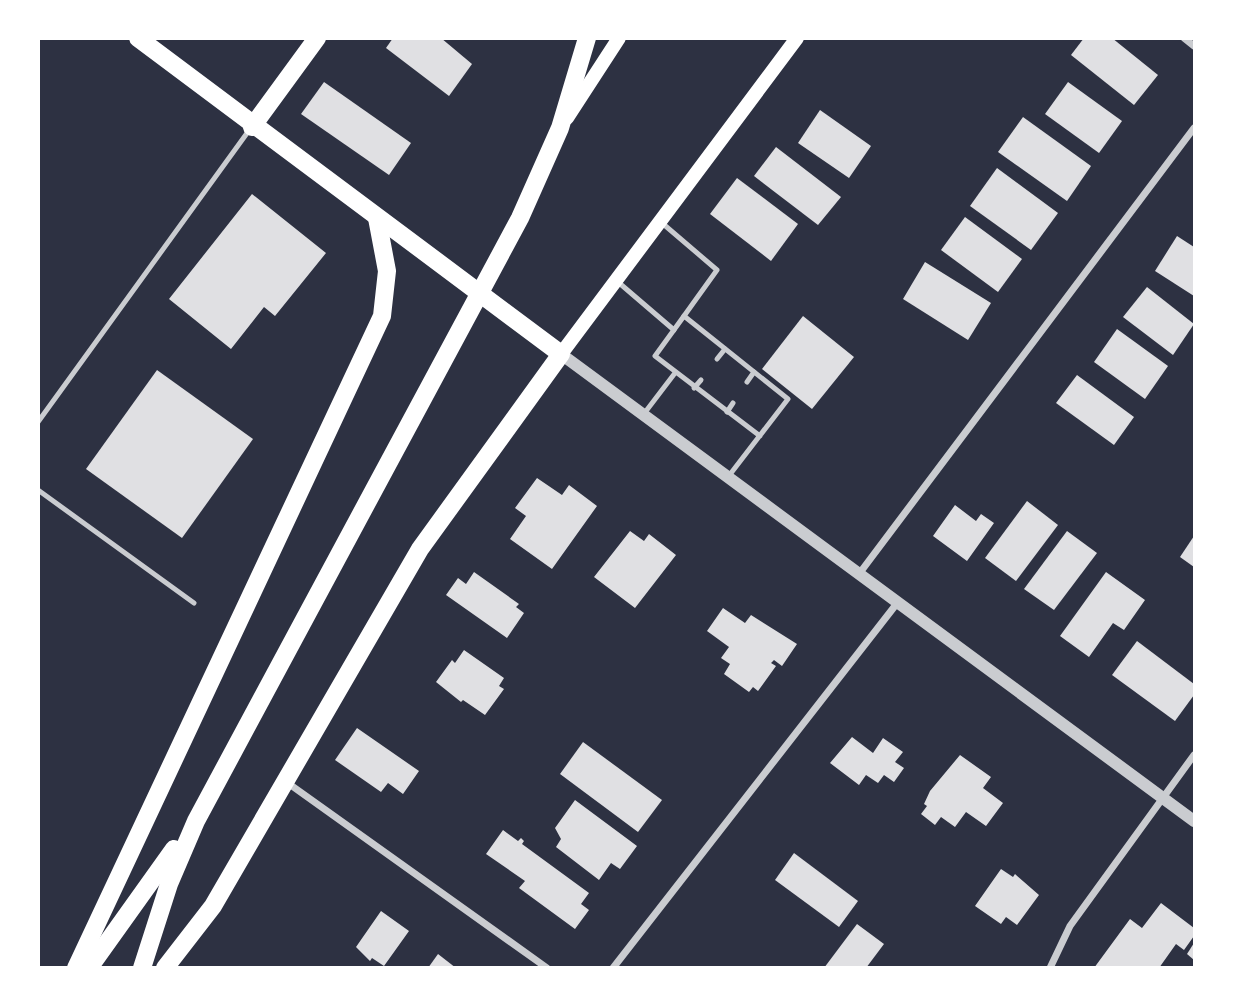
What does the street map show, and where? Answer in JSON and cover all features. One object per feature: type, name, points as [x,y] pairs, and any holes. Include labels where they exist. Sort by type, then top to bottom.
[{"type":"main road","points":[[138,38],[252,127],[561,354]]},
{"type":"main road","points":[[252,127],[317,38]]},
{"type":"main road","points":[[142,968],[182,852],[520,218],[560,128],[587,38]]},
{"type":"main road","points":[[560,128],[619,38]]},
{"type":"main road","points":[[165,968],[213,906],[420,549],[561,354],[797,38]]},
{"type":"main road","points":[[76,968],[382,316],[387,271],[377,218]]},
{"type":"main road","points":[[89,968],[213,791]]},
{"type":"street","points":[[1184,38],[1195,46]]},
{"type":"street","points":[[859,574],[1195,128]]},
{"type":"street","points":[[561,354],[1195,821]]},
{"type":"street","points":[[613,968],[898,602]]},
{"type":"street","points":[[1050,968],[1070,926],[1195,755]]},
{"type":"street","points":[[285,781],[547,968]]},
{"type":"lane","points":[[38,422],[252,127]]},
{"type":"lane","points":[[660,221],[718,270],[655,356],[760,436]]},
{"type":"lane","points":[[616,280],[674,330]]},
{"type":"lane","points":[[684,316],[788,399],[728,477]]},
{"type":"lane","points":[[717,359],[725,349]]},
{"type":"lane","points":[[747,382],[754,372]]},
{"type":"lane","points":[[643,415],[675,373]]},
{"type":"lane","points":[[694,388],[701,380]]},
{"type":"lane","points":[[727,412],[733,402]]},
{"type":"lane","points":[[38,490],[194,603]]},
{"type":"building","points":[[393,38],[441,38],[472,64],[449,96],[386,48]]},
{"type":"building","points":[[1084,38],[1112,38],[1158,75],[1134,105],[1071,55]]},
{"type":"building","points":[[324,82],[411,143],[389,175],[301,114]]},
{"type":"building","points":[[1068,82],[1122,121],[1099,153],[1045,114]]},
{"type":"building","points":[[820,110],[871,146],[849,178],[798,143]]},
{"type":"building","points":[[1023,117],[1091,166],[1067,201],[998,152]]},
{"type":"building","points":[[776,147],[841,197],[818,225],[754,176]]},
{"type":"building","points":[[997,168],[1058,213],[1031,250],[970,206]]},
{"type":"building","points":[[737,178],[798,224],[771,261],[710,214]]},
{"type":"building","points":[[252,194],[326,253],[275,316],[264,307],[231,349],[169,299]]},
{"type":"building","points":[[965,217],[1022,259],[998,292],[941,250]]},
{"type":"building","points":[[1177,236],[1194,247],[1194,296],[1155,271]]},
{"type":"building","points":[[925,262],[991,303],[968,340],[903,299]]},
{"type":"building","points":[[1147,287],[1194,324],[1173,355],[1123,317]]},
{"type":"building","points":[[803,316],[854,357],[812,409],[762,369]]},
{"type":"building","points":[[1117,329],[1168,366],[1145,399],[1094,362]]},
{"type":"building","points":[[157,370],[253,439],[182,538],[86,469]]},
{"type":"building","points":[[1077,375],[1134,417],[1114,445],[1056,403]]},
{"type":"building","points":[[537,478],[562,495],[569,485],[597,506],[552,569],[510,539],[526,516],[515,508]]},
{"type":"building","points":[[1027,501],[1058,525],[1016,581],[985,558]]},
{"type":"building","points":[[955,505],[976,521],[981,514],[994,523],[967,561],[933,536]]},
{"type":"building","points":[[630,531],[644,541],[649,534],[676,555],[635,608],[594,577]]},
{"type":"building","points":[[1067,531],[1097,553],[1054,610],[1024,589]]},
{"type":"building","points":[[1194,536],[1194,567],[1180,557]]},
{"type":"building","points":[[474,572],[519,604],[516,607],[524,613],[507,638],[446,595],[458,578],[466,584]]},
{"type":"building","points":[[1106,572],[1145,600],[1124,630],[1113,623],[1089,657],[1060,636]]},
{"type":"building","points":[[723,608],[745,623],[751,615],[797,644],[782,666],[774,660],[771,663],[776,666],[758,691],[753,687],[749,692],[724,674],[730,664],[721,658],[729,647],[707,631]]},
{"type":"building","points":[[1137,641],[1194,684],[1194,695],[1175,721],[1112,675]]},
{"type":"building","points":[[464,650],[504,678],[499,686],[504,689],[485,715],[463,700],[461,702],[436,682],[452,660],[455,663]]},
{"type":"building","points":[[357,728],[419,771],[403,794],[388,783],[381,792],[335,760]]},
{"type":"building","points":[[852,737],[873,753],[883,738],[903,752],[895,762],[904,768],[894,782],[884,775],[878,783],[866,775],[859,785],[830,763]]},
{"type":"building","points":[[583,742],[662,800],[638,832],[560,774]]},
{"type":"building","points":[[960,755],[991,777],[983,788],[1003,803],[986,826],[966,812],[955,827],[941,817],[935,825],[921,814],[927,806],[924,804],[930,791]]},
{"type":"building","points":[[575,800],[637,846],[620,869],[611,863],[599,880],[556,847],[561,839],[555,828]]},
{"type":"building","points":[[503,830],[518,841],[521,838],[524,841],[522,844],[589,893],[581,904],[589,910],[575,929],[519,888],[525,881],[486,854]]},
{"type":"building","points":[[794,853],[858,901],[839,927],[775,880]]},
{"type":"building","points":[[1001,869],[1013,877],[1015,874],[1039,895],[1017,925],[1006,917],[1001,924],[975,906]]},
{"type":"building","points":[[1161,903],[1194,928],[1194,936],[1184,950],[1176,944],[1159,968],[1094,968],[1130,919],[1142,928]]},
{"type":"building","points":[[381,911],[409,931],[384,966],[372,958],[370,961],[356,947]]},
{"type":"building","points":[[857,924],[884,944],[866,968],[824,968]]},
{"type":"building","points":[[1194,943],[1194,960],[1187,954]]},
{"type":"building","points":[[438,954],[456,968],[428,968]]}]
